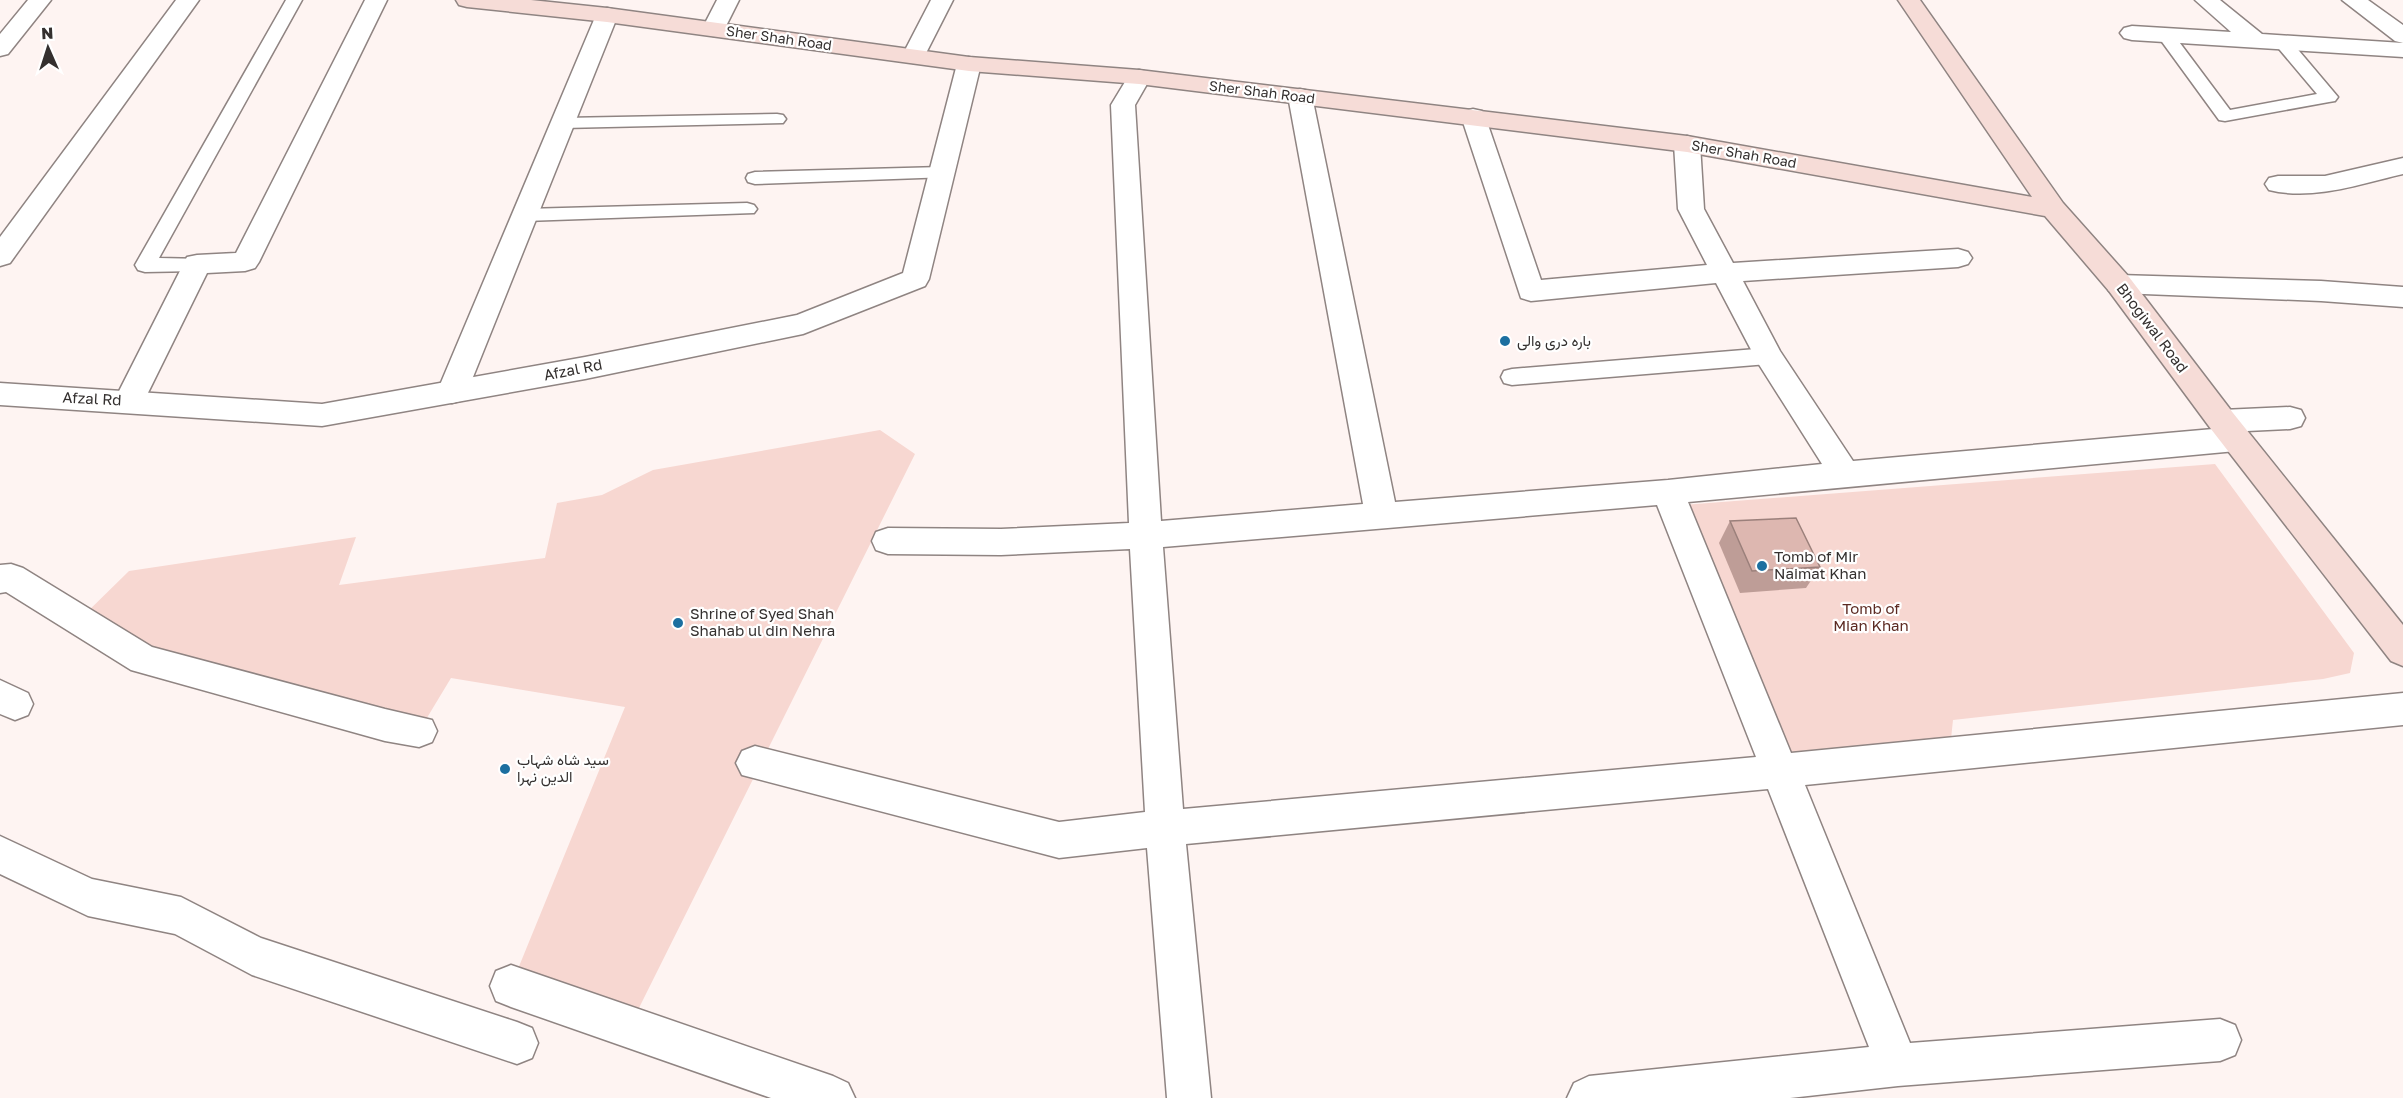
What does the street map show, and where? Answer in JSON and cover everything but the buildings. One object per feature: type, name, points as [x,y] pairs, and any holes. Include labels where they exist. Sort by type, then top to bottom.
[{"type":"main road","name":"Sher Shah Road","points":[[467,0],[503,2],[607,15],[969,64],[1139,77],[1473,116],[1686,144],[2054,209]]},
{"type":"main road","name":"Bhogiwal Road","points":[[1911,0],[2054,209],[2119,284],[2229,430],[2403,651]]},
{"type":"street","points":[[0,49],[40,0]]},
{"type":"street","points":[[0,257],[188,0]]},
{"type":"street","points":[[129,401],[197,264],[245,262],[376,0]]},
{"type":"street","points":[[714,29],[728,0]]},
{"type":"street","points":[[914,56],[942,0]]},
{"type":"street","points":[[2206,0],[2256,41]]},
{"type":"street","points":[[2353,0],[2403,36]]},
{"type":"street","points":[[452,392],[607,15]]},
{"type":"street","points":[[2132,33],[2403,50]]},
{"type":"street","name":"Afzal Rd","points":[[0,394],[322,415],[803,324],[915,279],[969,64]]},
{"type":"street","points":[[1139,77],[1123,105],[1146,534],[1165,828],[1189,1098]]},
{"type":"street","points":[[1300,96],[1381,515]]},
{"type":"street","points":[[1473,116],[1531,291],[1725,273],[1958,258]]},
{"type":"street","points":[[1686,144],[1691,209],[1768,356],[1845,474]]},
{"type":"street","points":[[2278,184],[2325,184],[2403,166]]},
{"type":"street","points":[[2119,284],[2321,291],[2403,297]]},
{"type":"street","points":[[888,541],[1001,542],[1146,534],[1668,492],[2229,430],[2290,418]]},
{"type":"street","points":[[1668,492],[1898,1065]]},
{"type":"street","points":[[0,579],[11,578],[143,659],[385,725],[419,731]]},
{"type":"street","points":[[755,763],[1059,840],[2403,710]]},
{"type":"street","points":[[0,854],[88,897],[181,916],[252,955],[517,1043]]},
{"type":"street","points":[[511,986],[833,1098]]},
{"type":"street","points":[[1589,1098],[1898,1065],[2220,1040]]},
{"type":"lane","points":[[197,264],[145,264],[294,0]]},
{"type":"lane","points":[[2165,35],[2225,116],[2329,97],[2283,43]]},
{"type":"lane","points":[[563,123],[777,119]]},
{"type":"lane","points":[[755,178],[942,173]]},
{"type":"lane","points":[[525,216],[747,208]]},
{"type":"lane","points":[[1512,377],[1768,356]]},
{"type":"green space","points":[[880,430],[915,454],[629,1028],[511,986],[625,707],[451,678],[419,731],[145,656],[79,620],[129,571],[356,537],[339,585],[545,558],[557,503],[602,495],[653,470]]},
{"type":"green space","name":"Tomb of Mian Khan","points":[[2215,464],[2354,653],[2350,673],[2323,679],[1953,720],[1951,739],[1785,755],[1683,505]]},
{"type":"place","name":"بارہ دری والی","points":[[1505,341]]},
{"type":"place","name":"Tomb of Mir Naimat Khan","points":[[1762,566]]},
{"type":"place","name":"Shrine of Syed Shah Shahab ul din Nehra","points":[[678,623]]},
{"type":"place","name":"سید شاہ شہاب الدین نہرا","points":[[505,769]]}]
